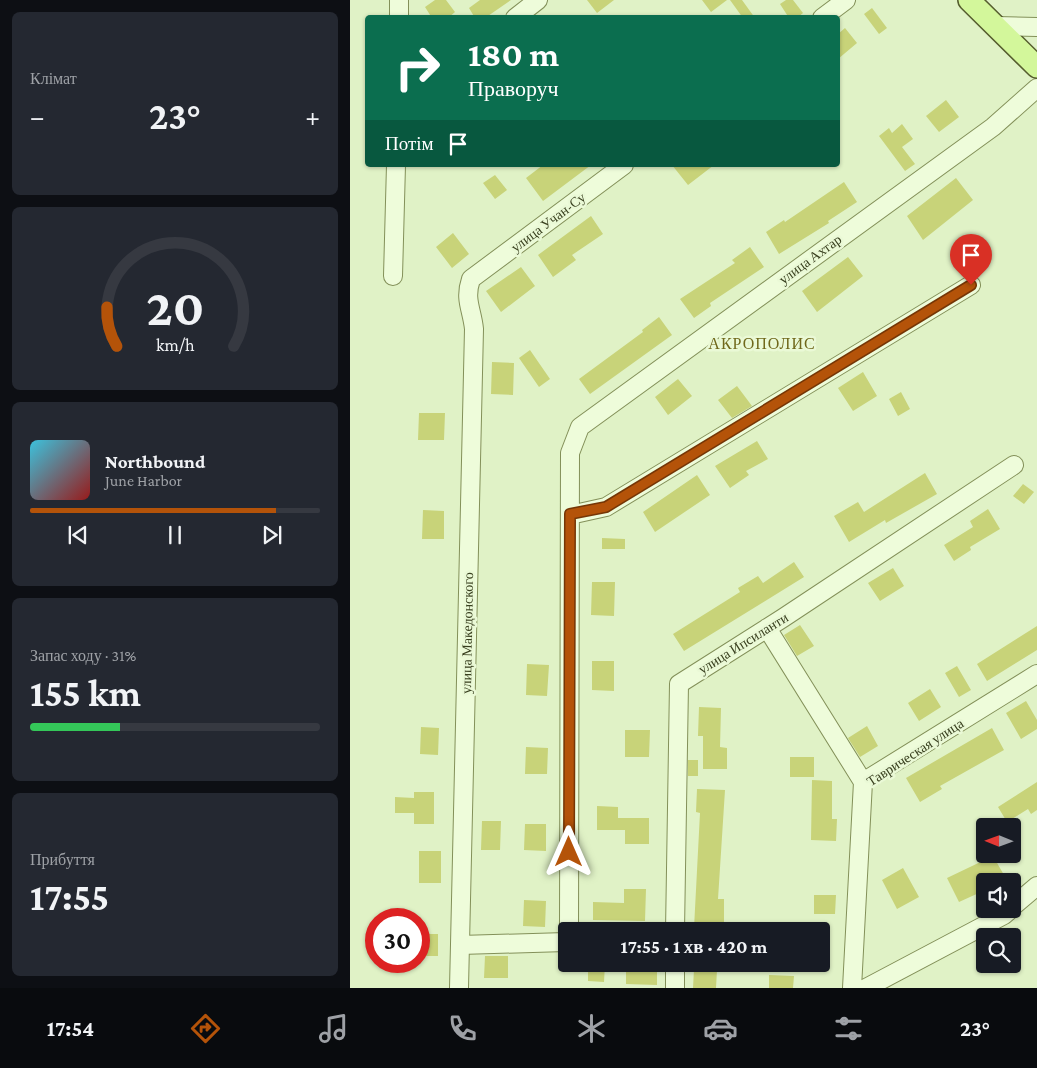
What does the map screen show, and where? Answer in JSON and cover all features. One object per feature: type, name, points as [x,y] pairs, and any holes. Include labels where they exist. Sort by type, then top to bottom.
[{"type":"main road","points":[[969,0],[1037,67]]},
{"type":"street","points":[[399,15],[400,0]]},
{"type":"street","points":[[519,15],[538,0]]},
{"type":"street","points":[[826,15],[846,0]]},
{"type":"street","points":[[996,26],[1036,28]]},
{"type":"street","name":"улица Ахтар","points":[[570,514],[570,453],[580,426],[993,127],[1037,88]]},
{"type":"street","points":[[393,276],[396,167]]},
{"type":"street","name":"улица Учан-Су","points":[[471,279],[621,167]]},
{"type":"street","name":"улица Македонского","points":[[459,988],[474,329],[473,316],[468,305],[467,291],[471,279]]},
{"type":"street","points":[[569,922],[570,514],[606,507],[971,285]]},
{"type":"street","name":"улица Ипсиланти","points":[[675,922],[679,684],[1014,465]]},
{"type":"street","points":[[767,628],[863,782]]},
{"type":"street","name":"Таврическая улица","points":[[852,988],[863,782],[1037,674]]},
{"type":"street","points":[[1021,900],[1037,886]]},
{"type":"street","points":[[866,988],[998,918]]},
{"type":"street","points":[[460,945],[558,942]]},
{"type":"street","points":[[675,972],[675,988]]},
{"type":"building","points":[[435,0],[446,0],[455,12],[452,15],[430,15],[425,7]]},
{"type":"building","points":[[480,0],[511,0],[489,15],[473,15],[469,8]]},
{"type":"building","points":[[587,0],[614,0],[597,13]]},
{"type":"building","points":[[702,0],[727,0],[711,12]]},
{"type":"building","points":[[730,0],[742,0],[753,15],[741,15]]},
{"type":"building","points":[[786,0],[793,0],[803,13],[801,15],[787,15],[780,4]]},
{"type":"building","points":[[872,8],[887,28],[879,34],[864,14]]},
{"type":"building","points":[[845,28],[857,43],[840,57],[840,32]]},
{"type":"building","points":[[946,100],[959,117],[939,132],[926,116]]},
{"type":"building","points":[[902,124],[913,139],[902,147],[915,164],[905,171],[879,136],[889,128],[892,133]]},
{"type":"building","points":[[540,167],[588,167],[543,201],[526,178]]},
{"type":"building","points":[[674,167],[711,167],[688,185]]},
{"type":"building","points":[[495,175],[507,190],[495,199],[483,183]]},
{"type":"building","points":[[956,178],[973,200],[923,240],[907,216]]},
{"type":"building","points":[[844,182],[857,202],[828,221],[829,223],[779,254],[766,232],[784,220],[785,222]]},
{"type":"building","points":[[591,216],[603,234],[572,255],[576,260],[553,277],[538,255]]},
{"type":"building","points":[[453,233],[469,254],[452,268],[436,247]]},
{"type":"building","points":[[750,247],[764,267],[710,303],[711,306],[694,318],[680,299],[735,263],[732,260]]},
{"type":"building","points":[[848,257],[863,276],[817,312],[802,291]]},
{"type":"building","points":[[521,267],[535,286],[501,312],[486,291]]},
{"type":"building","points":[[659,317],[672,335],[590,394],[579,379],[643,332],[642,330]]},
{"type":"building","points":[[530,350],[550,379],[539,387],[519,358]]},
{"type":"building","points":[[492,362],[514,363],[513,395],[491,394]]},
{"type":"building","points":[[863,372],[877,396],[853,411],[838,388]]},
{"type":"building","points":[[678,379],[692,396],[668,415],[655,397]]},
{"type":"building","points":[[737,386],[752,406],[732,418],[718,400]]},
{"type":"building","points":[[901,392],[910,409],[898,416],[889,399]]},
{"type":"building","points":[[419,413],[445,413],[444,440],[418,440]]},
{"type":"building","points":[[757,441],[768,459],[746,471],[749,475],[730,488],[715,466]]},
{"type":"building","points":[[925,473],[937,494],[886,523],[885,520],[849,542],[834,516],[858,502],[864,512]]},
{"type":"building","points":[[697,475],[710,495],[655,532],[643,512]]},
{"type":"building","points":[[1023,484],[1034,492],[1024,504],[1013,496]]},
{"type":"building","points":[[988,509],[1000,529],[970,547],[971,550],[954,561],[944,545],[973,527],[970,521]]},
{"type":"building","points":[[423,510],[444,511],[444,539],[422,539]]},
{"type":"building","points":[[602,538],[625,539],[625,549],[602,549]]},
{"type":"building","points":[[794,562],[804,577],[684,651],[673,634],[740,592],[738,588],[758,576],[763,583]]},
{"type":"building","points":[[893,568],[904,586],[880,601],[868,583]]},
{"type":"building","points":[[592,582],[615,582],[614,616],[591,615]]},
{"type":"building","points":[[800,625],[814,646],[797,656],[784,635]]},
{"type":"building","points":[[1037,626],[1037,650],[987,681],[977,664]]},
{"type":"building","points":[[592,661],[614,661],[614,691],[592,690]]},
{"type":"building","points":[[527,664],[549,665],[547,696],[526,695]]},
{"type":"building","points":[[957,666],[971,690],[959,697],[945,673]]},
{"type":"building","points":[[930,689],[941,707],[919,721],[908,703]]},
{"type":"building","points":[[1026,701],[1037,720],[1037,729],[1021,739],[1006,713]]},
{"type":"building","points":[[699,707],[721,708],[720,747],[727,748],[727,769],[703,769],[703,736],[698,736]]},
{"type":"building","points":[[867,726],[878,746],[860,757],[848,738]]},
{"type":"building","points":[[421,727],[439,728],[438,755],[420,754]]},
{"type":"building","points":[[992,728],[1004,750],[940,786],[942,789],[920,802],[906,778]]},
{"type":"building","points":[[625,730],[650,730],[649,757],[625,757]]},
{"type":"building","points":[[526,747],[548,748],[547,774],[525,774]]},
{"type":"building","points":[[790,757],[814,757],[814,777],[790,777]]},
{"type":"building","points":[[688,760],[698,760],[698,776],[688,776]]},
{"type":"building","points":[[812,780],[832,781],[832,819],[837,819],[836,841],[811,840]]},
{"type":"building","points":[[1037,782],[1037,810],[1031,814],[1028,809],[1013,818],[1005,818],[998,807]]},
{"type":"building","points":[[697,789],[725,790],[718,899],[724,899],[724,922],[694,922],[700,813],[696,812]]},
{"type":"building","points":[[414,792],[434,792],[434,824],[414,824],[414,813],[395,813],[395,797],[414,798]]},
{"type":"building","points":[[597,806],[618,807],[618,818],[649,818],[649,844],[625,844],[625,830],[597,830]]},
{"type":"building","points":[[482,821],[501,821],[500,850],[481,850]]},
{"type":"building","points":[[525,824],[546,824],[546,851],[524,850]]},
{"type":"building","points":[[419,851],[441,851],[441,883],[419,883]]},
{"type":"building","points":[[978,863],[997,863],[1003,873],[976,873],[976,894],[959,902],[947,878]]},
{"type":"building","points":[[903,868],[919,897],[897,909],[882,880]]},
{"type":"building","points":[[624,889],[646,889],[645,921],[593,920],[593,902],[624,903]]},
{"type":"building","points":[[814,895],[836,895],[835,914],[814,914]]},
{"type":"building","points":[[524,900],[546,901],[545,927],[523,926]]},
{"type":"building","points":[[430,934],[438,934],[438,956],[430,956]]},
{"type":"building","points":[[485,956],[508,956],[508,978],[484,978]]},
{"type":"building","points":[[588,972],[605,972],[604,982],[588,981]]},
{"type":"building","points":[[626,972],[657,972],[657,985],[626,984]]},
{"type":"building","points":[[694,972],[717,972],[716,988],[693,988]]},
{"type":"building","points":[[769,975],[794,976],[793,988],[769,988]]},
{"type":"district","name":"АКРОПОЛИС","points":[[762,343]]},
{"type":"route","points":[[569,852],[570,514],[606,507],[971,285]]}]
